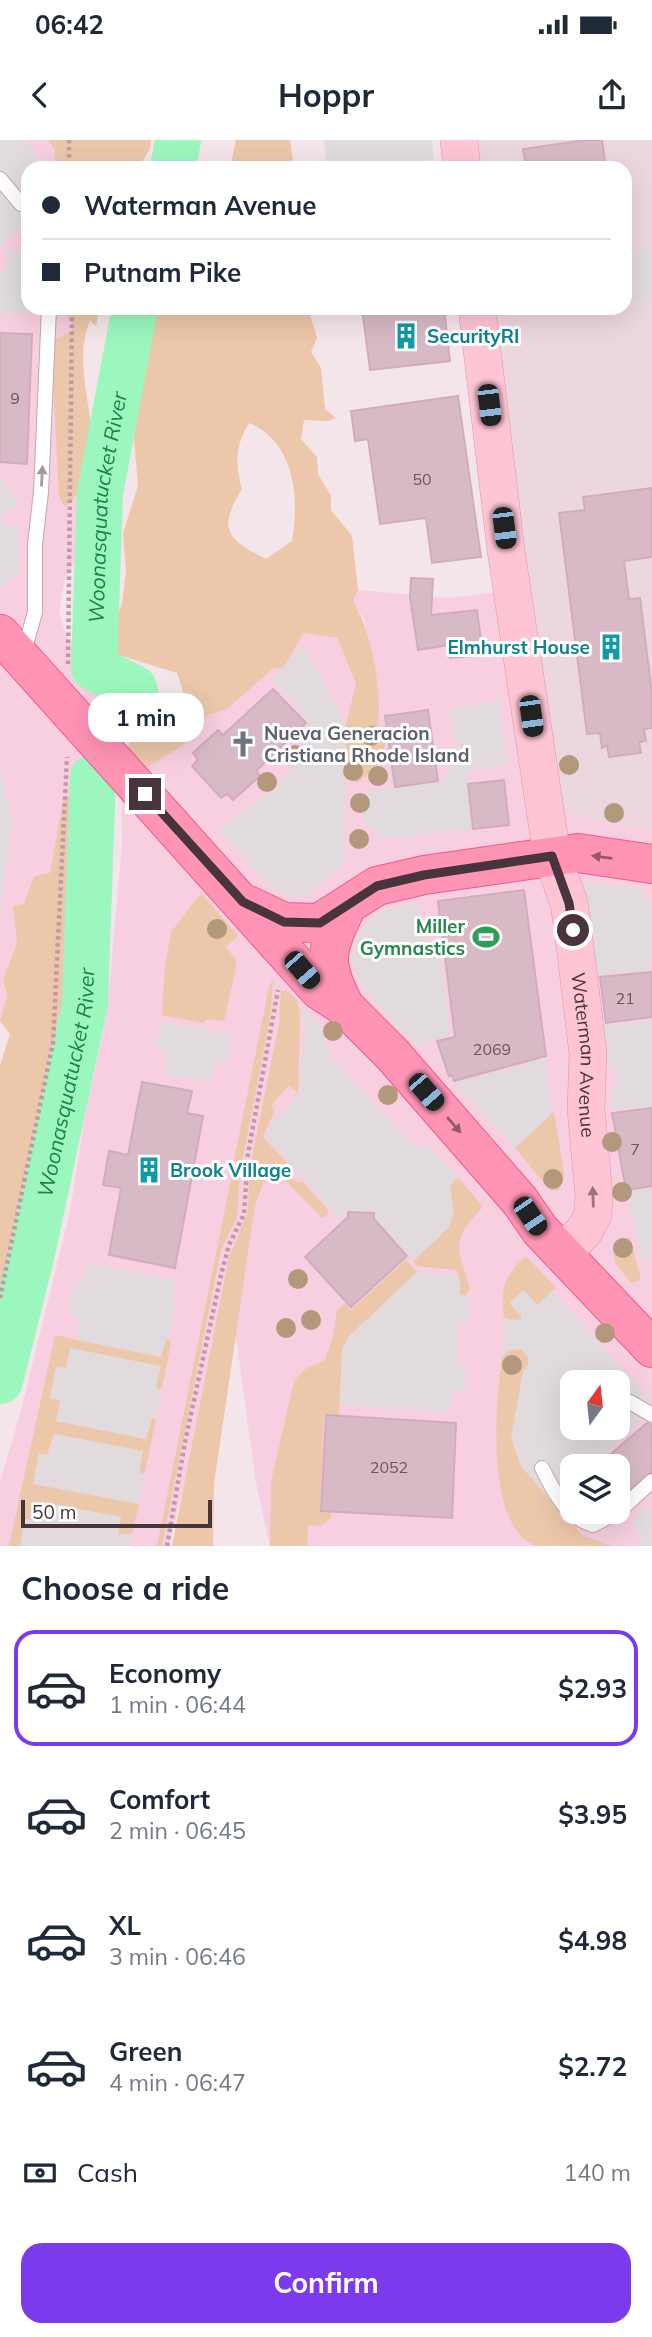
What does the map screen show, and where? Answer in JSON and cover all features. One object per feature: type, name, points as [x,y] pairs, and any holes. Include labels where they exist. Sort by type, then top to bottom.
[{"type":"main road","points":[[459,140],[461,161]]},
{"type":"main road","name":"Waterman Avenue","points":[[478,315],[506,550],[552,856],[569,903],[588,1054],[586,1109],[594,1196],[593,1214],[584,1230],[562,1254]]},
{"type":"main road","points":[[11,647],[243,902],[282,966],[345,1007],[392,1054],[474,1146],[562,1254],[652,1348]]},
{"type":"main road","points":[[282,966],[333,915],[377,886],[424,875],[578,853],[652,864]]},
{"type":"main road","points":[[243,902],[284,922],[333,915]]},
{"type":"main road","points":[[333,915],[328,971],[345,1007]]},
{"type":"lane","points":[[0,179],[20,204]]},
{"type":"lane","points":[[11,647],[35,612],[35,544],[41,492],[49,315]]},
{"type":"lane","points":[[630,1402],[652,1415]]},
{"type":"lane","points":[[542,1468],[560,1499]]},
{"type":"lane","points":[[630,1501],[652,1481]]},
{"type":"path","points":[[69,140],[69,161]]},
{"type":"path","points":[[68,666],[72,315]]},
{"type":"path","points":[[0,1298],[53,1043],[66,830],[67,748]]},
{"type":"path","points":[[167,1546],[185,1442],[220,1275],[229,1245],[244,1214],[248,1154],[282,966]]},
{"type":"shaded area","points":[[0,140],[47,140],[55,150],[54,161],[21,161],[21,315],[66,315],[72,323],[81,494],[87,479],[86,528],[80,554],[65,578],[59,611],[66,636],[92,663],[136,685],[133,696],[108,722],[96,775],[63,800],[50,873],[24,904],[13,906],[17,943],[3,980],[7,995],[0,1021]]},
{"type":"shaded area","points":[[0,140],[26,140],[41,161],[21,161],[21,226],[0,248]]},
{"type":"shaded area","points":[[47,140],[151,140],[150,149],[142,161],[54,161],[55,150]]},
{"type":"shaded area","points":[[236,140],[290,140],[293,161],[232,161]]},
{"type":"shaded area","points":[[324,140],[432,140],[434,160],[326,161]]},
{"type":"shaded area","points":[[460,140],[652,140],[652,869],[554,864],[481,315],[632,315],[632,161],[462,161]]},
{"type":"shaded area","points":[[7,249],[21,250],[21,313],[0,313],[0,270],[6,270]]},
{"type":"shaded area","points":[[652,249],[652,308],[650,300],[632,302],[632,252]]},
{"type":"shaded area","points":[[66,315],[98,315],[96,326],[90,321],[84,344],[83,368],[92,441],[90,465],[82,487],[65,507],[59,496],[51,342],[72,331],[72,323]]},
{"type":"shaded area","points":[[157,315],[310,315],[317,338],[311,352],[321,368],[325,409],[336,418],[328,421],[304,420],[301,439],[317,457],[318,474],[331,496],[331,510],[352,536],[358,590],[353,601],[370,645],[379,699],[377,729],[385,739],[383,762],[357,783],[343,771],[342,740],[356,683],[337,638],[304,633],[283,668],[274,668],[226,710],[208,715],[183,745],[133,776],[122,763],[132,736],[170,710],[183,691],[177,673],[119,655],[106,642],[122,604],[126,572],[123,533],[138,486],[130,393],[137,355]],"holes":[[[249,423],[264,431],[276,443],[284,457],[294,490],[294,524],[292,541],[266,559],[234,538],[228,523],[234,502],[242,489],[237,463],[241,440]]]},
{"type":"shaded area","points":[[0,477],[20,504],[1,516],[4,524],[17,526],[20,576],[15,576],[3,588],[0,585]]},
{"type":"shaded area","points":[[358,590],[450,598],[513,590],[541,809],[652,831],[652,1546],[270,1546],[256,1483],[230,1294],[169,1546],[0,1546],[0,1483],[23,1403],[70,1212],[84,1122],[107,1014],[122,844],[121,779],[183,745],[208,715],[226,710],[274,668],[283,668],[303,633],[337,638],[356,683],[342,740],[357,783],[364,775],[374,772],[378,694],[364,619],[353,601]]},
{"type":"shaded area","points":[[303,645],[344,720],[347,759],[343,865],[306,896],[286,895],[268,884],[219,830],[271,791],[299,762],[307,736],[305,716],[271,680]]},
{"type":"shaded area","points":[[499,700],[507,765],[470,770],[467,776],[471,829],[378,840],[377,831],[364,823],[366,792],[441,782],[459,756],[449,709]]},
{"type":"shaded area","points":[[0,767],[13,818],[0,919]]},
{"type":"shaded area","points":[[96,775],[87,837],[70,1052],[38,1231],[0,1364],[0,1066],[10,1034],[0,1021],[7,995],[3,980],[17,943],[13,906],[24,904],[34,876],[50,873],[63,800]]},
{"type":"shaded area","points":[[586,882],[644,889],[643,898],[652,901],[652,961],[649,962],[649,970],[595,975],[583,888]]},
{"type":"shaded area","points":[[201,893],[238,936],[226,947],[236,960],[236,968],[224,1021],[207,1019],[203,1023],[162,1015],[165,967],[171,932]]},
{"type":"shaded area","points":[[420,903],[422,934],[439,955],[450,1028],[449,1036],[418,1045],[364,989],[353,972],[350,959],[356,935],[374,916],[387,909]]},
{"type":"shaded area","points":[[273,979],[271,1012],[243,1158],[240,1162],[234,1161],[269,987]]},
{"type":"shaded area","points":[[286,990],[298,1001],[298,1094],[289,1085],[271,1105],[275,1110],[263,1137],[286,1162],[286,1173],[298,1183],[302,1181],[327,1209],[329,1214],[322,1218],[277,1172],[254,1166],[251,1162],[279,1024],[281,991]]},
{"type":"shaded area","points":[[301,1005],[320,1026],[331,1058],[412,1144],[430,1148],[458,1177],[450,1186],[454,1213],[449,1227],[413,1261],[375,1218],[374,1213],[348,1211],[341,1221],[265,1136],[278,1112],[281,1116],[300,1092],[304,1029]]},
{"type":"shaded area","points":[[652,1020],[652,1106],[612,1111],[610,1090],[617,1085],[618,1076],[613,1069],[606,1068],[602,1026]]},
{"type":"shaded area","points":[[161,1022],[231,1034],[226,1063],[218,1061],[214,1065],[210,1082],[165,1074],[168,1056],[166,1052],[155,1049]]},
{"type":"shaded area","points":[[545,1059],[553,1113],[515,1148],[454,1083]]},
{"type":"shaded area","points":[[554,1111],[564,1175],[559,1190],[551,1191],[515,1148]]},
{"type":"shaded area","points":[[233,1169],[240,1171],[237,1218],[221,1250],[162,1546],[157,1546]]},
{"type":"shaded area","points":[[249,1175],[265,1178],[255,1205],[214,1484],[213,1546],[172,1546],[229,1257],[248,1211]]},
{"type":"shaded area","points":[[458,1177],[483,1207],[465,1228],[459,1245],[470,1289],[465,1296],[460,1293],[456,1270],[417,1266],[413,1261],[445,1230],[451,1213],[450,1186]]},
{"type":"shaded area","points":[[652,1188],[652,1257],[643,1263],[627,1192]]},
{"type":"shaded area","points":[[630,1237],[641,1280],[631,1283],[615,1263],[613,1250],[619,1240]]},
{"type":"shaded area","points":[[526,1256],[556,1288],[537,1305],[523,1290],[521,1321],[504,1318],[505,1283]]},
{"type":"shaded area","points":[[406,1260],[417,1272],[348,1338],[342,1350],[339,1415],[324,1414],[320,1512],[331,1512],[331,1518],[321,1526],[308,1525],[307,1546],[270,1546],[271,1482],[294,1381],[305,1369],[325,1360],[333,1337],[337,1310],[345,1303],[351,1310]]},
{"type":"shaded area","points":[[88,1263],[176,1281],[172,1303],[176,1306],[169,1338],[166,1339],[161,1357],[76,1340],[79,1319],[68,1313],[73,1285],[81,1285]]},
{"type":"shaded area","points":[[417,1272],[459,1275],[460,1293],[465,1296],[469,1293],[468,1325],[464,1321],[460,1323],[457,1362],[461,1365],[465,1362],[465,1395],[460,1391],[452,1392],[450,1412],[340,1406],[342,1350],[348,1337]]},
{"type":"shaded area","points":[[523,1290],[538,1305],[552,1291],[624,1370],[560,1370],[560,1440],[619,1440],[604,1454],[560,1454],[560,1495],[552,1502],[521,1466],[511,1438],[523,1371],[529,1358],[521,1349],[510,1350],[502,1357],[504,1318],[520,1321],[522,1317],[509,1303]]},
{"type":"shaded area","points":[[55,1335],[161,1357],[166,1338],[171,1342],[162,1388],[159,1390],[156,1387],[160,1366],[70,1349],[66,1369],[56,1367],[50,1398],[61,1400],[57,1421],[146,1439],[153,1416],[156,1419],[143,1475],[139,1471],[143,1451],[54,1434],[47,1455],[39,1453],[33,1484],[139,1504],[132,1534],[118,1535],[121,1517],[43,1503],[39,1522],[25,1519],[20,1546],[9,1546]]},
{"type":"shaded area","points":[[70,1348],[161,1366],[156,1387],[159,1390],[162,1388],[156,1419],[150,1419],[146,1439],[56,1421],[60,1400],[50,1398],[56,1367],[66,1368]]},
{"type":"shaded area","points":[[522,1349],[529,1358],[521,1466],[560,1510],[560,1524],[572,1524],[583,1536],[612,1546],[537,1546],[520,1535],[508,1515],[501,1490],[496,1431],[502,1357],[510,1350]]},
{"type":"shaded area","points":[[630,1376],[651,1399],[639,1422],[630,1430]]},
{"type":"shaded area","points":[[54,1434],[143,1451],[139,1471],[143,1474],[145,1472],[139,1504],[33,1483],[39,1453],[47,1455],[51,1452]]},
{"type":"shaded area","points":[[43,1502],[121,1517],[118,1535],[132,1534],[130,1546],[20,1546],[25,1519],[39,1521]]},
{"type":"shaded area","points":[[646,1505],[652,1512],[652,1546],[643,1546],[633,1522]]},
{"type":"building","points":[[602,140],[605,161],[525,161],[523,149]]},
{"type":"building","name":"SecurityRI","points":[[363,315],[445,315],[450,361],[370,370]]},
{"type":"building","points":[[0,333],[32,334],[27,464],[0,462]]},
{"type":"building","points":[[458,396],[481,557],[432,563],[426,518],[380,524],[368,439],[355,441],[351,411]]},
{"type":"building","name":"Elmhurst House","points":[[652,488],[652,557],[624,561],[629,599],[640,598],[652,694],[652,728],[644,729],[646,741],[639,742],[641,753],[609,757],[607,745],[602,748],[600,733],[587,734],[559,513],[585,510],[583,497]]},
{"type":"building","points":[[411,578],[433,579],[431,615],[477,610],[483,655],[450,658],[448,645],[418,650],[410,597]]},
{"type":"building","name":"Nueva Generacion Cristiana Rhode Island","points":[[273,689],[306,723],[256,771],[260,776],[233,800],[227,794],[221,798],[192,766],[198,760],[193,753],[218,730],[223,735]]},
{"type":"building","points":[[428,710],[438,781],[395,787],[385,716]]},
{"type":"building","points":[[504,780],[509,825],[473,829],[468,784]]},
{"type":"building","name":"Miller Gymnastics","points":[[524,890],[546,1056],[454,1081],[452,1075],[449,1076],[437,1041],[455,1037],[438,901]]},
{"type":"building","points":[[652,972],[652,1017],[606,1023],[600,977]]},
{"type":"building","name":"Brook Village","points":[[142,1082],[192,1091],[187,1113],[203,1116],[175,1268],[109,1255],[121,1188],[103,1185],[109,1151],[128,1155]]},
{"type":"building","points":[[652,1108],[652,1186],[626,1190],[612,1113]]},
{"type":"building","points":[[348,1212],[374,1213],[374,1219],[407,1256],[351,1307],[305,1257],[348,1217]]},
{"type":"building","points":[[326,1415],[456,1423],[452,1518],[321,1511]]},
{"type":"building","points":[[647,1423],[652,1425],[652,1472],[630,1489],[630,1454],[611,1454]]},
{"type":"waterway","name":"Woonasquatucket River","points":[[174,161],[178,140]]},
{"type":"waterway","name":"Woonasquatucket River","points":[[113,716],[136,696],[134,688],[94,668],[100,493],[134,315]]},
{"type":"waterway","name":"Woonasquatucket River","points":[[0,1381],[32,1253],[85,1004],[93,777]]},
{"type":"place","name":"SecurityRI","points":[[406,336]]},
{"type":"place","name":"Elmhurst House","points":[[611,647]]},
{"type":"place","name":"Nueva Generacion Cristiana Rhode Island","points":[[243,744]]},
{"type":"place","name":"Miller Gymnastics","points":[[486,937]]},
{"type":"place","name":"Brook Village","points":[[149,1170]]},
{"type":"route","points":[[145,794],[243,902],[284,922],[320,923],[346,908],[359,895],[377,886],[424,875],[552,856],[569,903],[573,930]]}]
